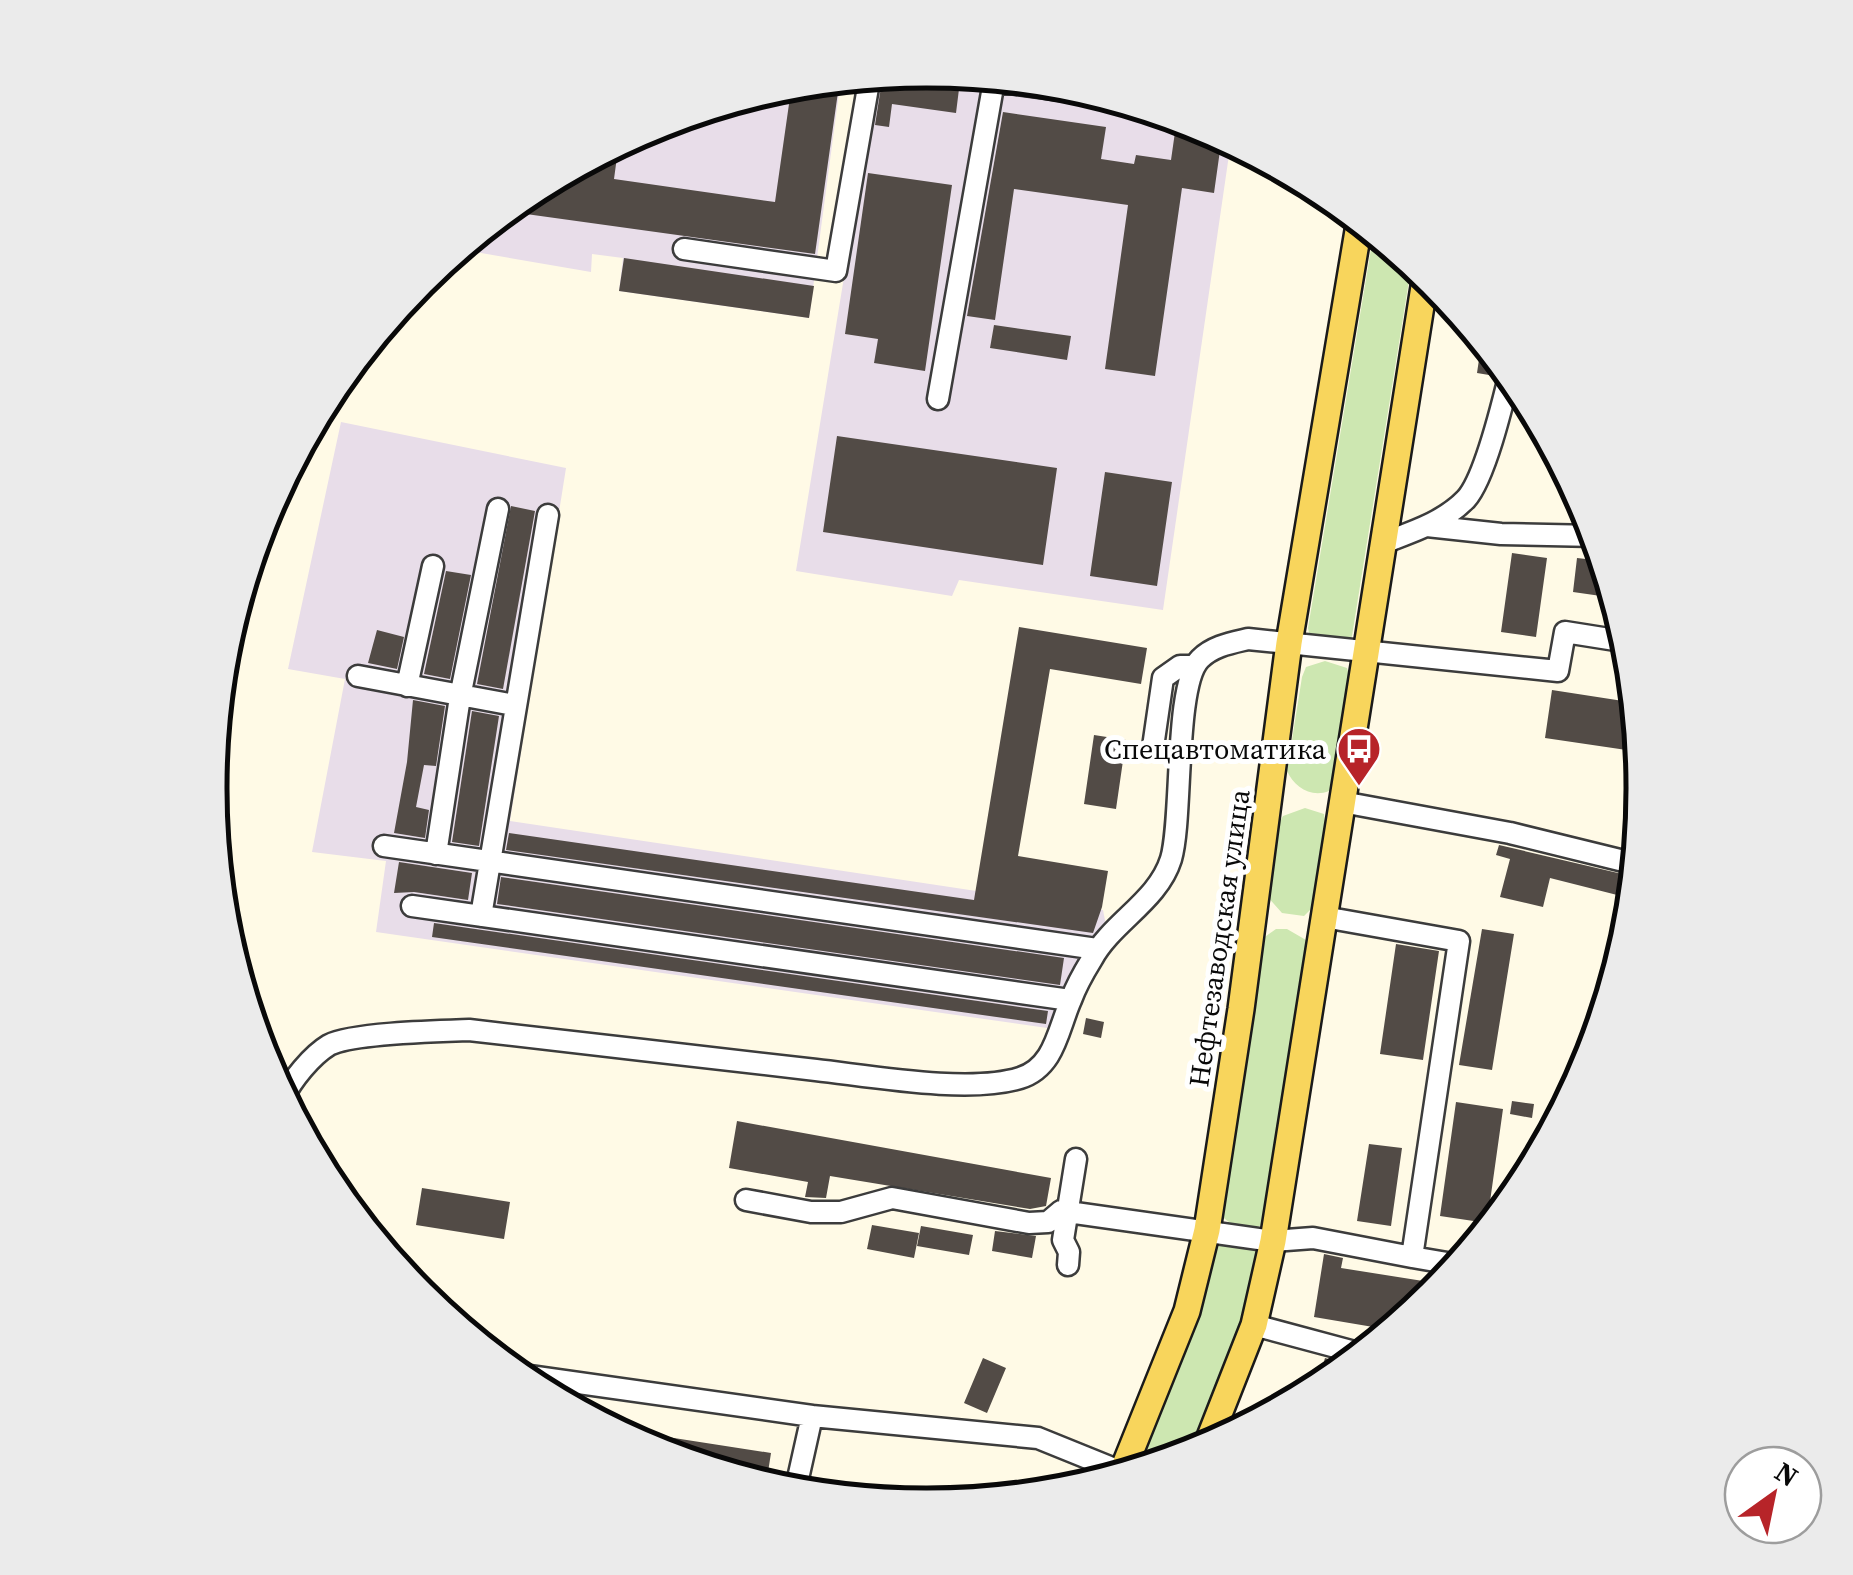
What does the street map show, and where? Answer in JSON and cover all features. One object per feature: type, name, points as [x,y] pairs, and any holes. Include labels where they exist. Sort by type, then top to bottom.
[{"type":"main road","name":"Нефтезаводская улица","points":[[1128,1458],[1188,1310],[1206,1230],[1241,1009],[1289,643],[1357,236]]},
{"type":"main road","points":[[1215,1424],[1254,1325],[1273,1241],[1423,295]]},
{"type":"street","points":[[684,249],[836,271],[868,90]]},
{"type":"street","points":[[938,399],[992,91]]},
{"type":"street","points":[[1383,544],[1427,526],[1468,497],[1478,479],[1504,392]]},
{"type":"street","points":[[436,854],[460,696],[498,508]]},
{"type":"street","points":[[481,916],[548,515]]},
{"type":"street","points":[[1427,526],[1500,534],[1579,536]]},
{"type":"street","points":[[406,686],[434,566]]},
{"type":"street","points":[[292,1081],[330,1044],[396,1034],[469,1030],[912,1081],[989,1083],[1022,1078],[1042,1065],[1059,1038],[1070,1000],[1098,948],[1157,887],[1170,864],[1176,838],[1187,698],[1194,666],[1202,656],[1222,645],[1248,639],[1558,671],[1565,632],[1610,639]]},
{"type":"street","points":[[1153,746],[1163,678],[1180,666],[1194,666]]},
{"type":"street","points":[[358,676],[514,705]]},
{"type":"street","points":[[1342,802],[1510,833],[1623,861]]},
{"type":"street","points":[[384,846],[1098,948]]},
{"type":"street","points":[[412,906],[1070,1000]]},
{"type":"street","points":[[1324,918],[1459,941],[1412,1257]]},
{"type":"street","points":[[1068,1265],[1069,1252],[1063,1240],[1076,1158]]},
{"type":"street","points":[[746,1200],[811,1212],[842,1212],[892,1198],[1029,1222],[1048,1222],[1061,1211],[1273,1241],[1313,1238],[1441,1261]]},
{"type":"street","points":[[1254,1325],[1344,1349]]},
{"type":"street","points":[[553,1379],[812,1416],[1038,1438],[1103,1465]]},
{"type":"street","points":[[799,1476],[812,1416]]},
{"type":"shaded area","points":[[972,89],[1063,101],[1152,125],[1229,157],[1163,610],[959,580],[952,596],[796,571],[875,90]]},
{"type":"shaded area","points":[[839,93],[809,318],[619,291],[623,258],[592,254],[591,272],[476,252],[577,181],[659,141],[745,111]]},
{"type":"shaded area","points":[[341,422],[566,468],[510,821],[1103,910],[1110,946],[1076,1007],[1068,1031],[376,932],[386,861],[312,852],[345,679],[288,669]]},
{"type":"green space","points":[[1371,247],[1409,281],[1352,636],[1350,641],[1310,638],[1308,628]]},
{"type":"green space","points":[[1325,661],[1347,668],[1349,675],[1333,782],[1329,791],[1316,793],[1299,786],[1287,771],[1302,677],[1306,667]]},
{"type":"green space","points":[[1305,808],[1324,814],[1325,822],[1314,906],[1304,916],[1282,913],[1267,896],[1278,825],[1283,816]]},
{"type":"green space","points":[[1276,929],[1287,929],[1306,940],[1307,952],[1266,1221],[1249,1228],[1236,1226],[1221,1215],[1262,939]]},
{"type":"green space","points":[[1228,1240],[1250,1245],[1256,1251],[1257,1262],[1236,1335],[1199,1432],[1141,1453],[1216,1244]]},
{"type":"building","points":[[881,89],[959,89],[956,113],[892,104],[889,127],[875,125]]},
{"type":"building","points":[[838,93],[815,254],[525,214],[617,160],[614,179],[775,202],[789,101]]},
{"type":"building","points":[[1003,112],[1106,127],[1101,159],[1134,164],[1136,155],[1171,160],[1175,134],[1220,153],[1214,193],[1182,188],[1155,376],[1105,369],[1128,205],[1014,189],[995,320],[967,316]]},
{"type":"building","points":[[868,173],[952,185],[925,371],[874,363],[878,339],[845,334]]},
{"type":"building","points":[[624,258],[814,286],[809,318],[619,291]]},
{"type":"building","points":[[994,325],[1071,336],[1067,360],[990,348]]},
{"type":"building","points":[[1479,358],[1492,376],[1477,373]]},
{"type":"building","points":[[837,436],[1057,468],[1043,565],[823,532]]},
{"type":"building","points":[[1105,472],[1172,482],[1157,586],[1090,576]]},
{"type":"building","points":[[511,506],[535,511],[503,689],[477,684]]},
{"type":"building","points":[[1512,553],[1547,558],[1536,637],[1501,632]]},
{"type":"building","points":[[1577,558],[1588,559],[1600,596],[1573,592]]},
{"type":"building","points":[[446,571],[471,575],[450,679],[424,674]]},
{"type":"building","points":[[1019,627],[1147,648],[1141,684],[1050,669],[1018,856],[1108,871],[1093,933],[506,850],[509,833],[974,900]]},
{"type":"building","points":[[377,630],[404,637],[397,669],[368,663]]},
{"type":"building","points":[[1552,690],[1621,701],[1625,750],[1545,738]]},
{"type":"building","points":[[413,700],[445,706],[436,766],[424,765],[416,807],[429,810],[425,838],[394,833]]},
{"type":"building","points":[[472,711],[499,716],[479,846],[452,842]]},
{"type":"building","points":[[1094,735],[1126,740],[1116,809],[1084,804]]},
{"type":"building","points":[[1499,845],[1621,874],[1618,895],[1550,878],[1543,907],[1500,897],[1510,859],[1496,855]]},
{"type":"building","points":[[399,862],[472,873],[468,900],[394,893]]},
{"type":"building","points":[[501,877],[1064,958],[1060,985],[497,904]]},
{"type":"building","points":[[434,923],[1048,1011],[1046,1024],[432,937]]},
{"type":"building","points":[[1482,929],[1514,934],[1492,1070],[1459,1065]]},
{"type":"building","points":[[1396,944],[1439,951],[1423,1060],[1380,1054]]},
{"type":"building","points":[[1086,1018],[1104,1022],[1101,1038],[1083,1034]]},
{"type":"building","points":[[1512,1101],[1534,1104],[1532,1118],[1510,1114]]},
{"type":"building","points":[[1456,1102],[1503,1109],[1490,1203],[1476,1221],[1440,1216]]},
{"type":"building","points":[[737,1121],[1051,1178],[1046,1206],[1030,1209],[830,1176],[826,1198],[805,1197],[808,1182],[729,1168]]},
{"type":"building","points":[[1369,1144],[1402,1148],[1391,1226],[1357,1221]]},
{"type":"building","points":[[422,1188],[510,1202],[504,1239],[416,1225]]},
{"type":"building","points":[[872,1225],[919,1233],[914,1258],[867,1249]]},
{"type":"building","points":[[921,1226],[973,1235],[969,1255],[917,1246]]},
{"type":"building","points":[[995,1231],[1036,1236],[1032,1258],[992,1251]]},
{"type":"building","points":[[1324,1254],[1343,1258],[1341,1268],[1422,1281],[1372,1327],[1314,1317]]},
{"type":"building","points":[[983,1358],[1006,1368],[987,1413],[964,1403]]},
{"type":"building","points":[[666,1437],[771,1453],[768,1469]]},
{"type":"place","name":"Спецавтоматика","points":[[1359,787]]}]
